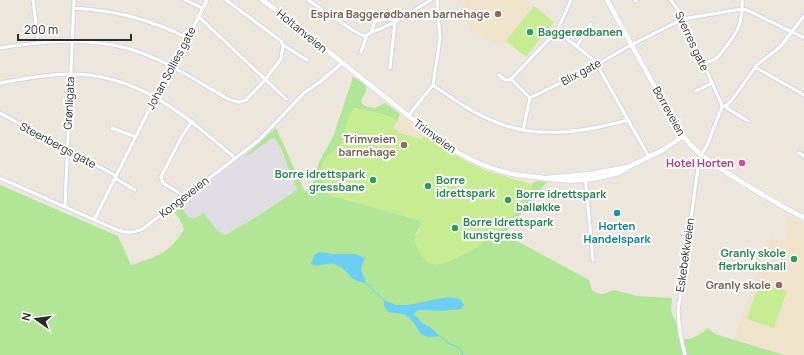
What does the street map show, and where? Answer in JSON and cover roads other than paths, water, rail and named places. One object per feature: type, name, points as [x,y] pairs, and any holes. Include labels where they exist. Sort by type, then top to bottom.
[{"type":"main road","name":"Holtanveien","points":[[262,0],[342,63]]},
{"type":"main road","name":"Borreveien","points":[[607,0],[682,136],[702,154],[752,189],[804,218]]},
{"type":"main road","name":"Trimveien","points":[[342,63],[449,147],[475,162],[506,172],[543,178],[585,178],[628,167],[663,150],[682,136]]},
{"type":"street","points":[[33,0],[38,42]]},
{"type":"street","name":"Grønligata","points":[[65,206],[74,0]]},
{"type":"street","points":[[185,0],[202,8]]},
{"type":"street","name":"Johan Sollies gate","points":[[94,220],[207,0]]},
{"type":"street","points":[[226,0],[281,41],[283,45],[307,60]]},
{"type":"street","points":[[308,0],[354,31],[364,36],[396,21],[431,0]]},
{"type":"street","points":[[408,116],[433,85],[440,39],[437,0]]},
{"type":"street","points":[[499,75],[505,80],[510,79],[557,31],[571,0]]},
{"type":"street","name":"Sverres gate","points":[[671,0],[683,19],[723,106]]},
{"type":"street","points":[[704,64],[719,56],[739,29],[742,0]]},
{"type":"street","points":[[74,8],[110,11],[141,18],[188,38]]},
{"type":"street","points":[[742,9],[747,10],[804,38]]},
{"type":"street","name":"Blix gate","points":[[530,98],[683,19],[742,9]]},
{"type":"street","points":[[198,16],[286,99]]},
{"type":"street","name":"Eskebekkveien","points":[[685,355],[680,333],[678,311],[699,161],[723,106],[734,98],[755,67],[781,46],[804,16]]},
{"type":"street","points":[[361,52],[374,21],[390,19],[396,21]]},
{"type":"street","points":[[390,68],[396,21]]},
{"type":"street","points":[[577,46],[591,24]]},
{"type":"street","points":[[557,31],[598,64],[649,157]]},
{"type":"street","points":[[0,48],[38,42],[72,41],[105,44],[131,50],[150,57],[173,68],[230,100],[238,102],[246,100],[265,80],[281,59],[283,45]]},
{"type":"street","name":"Kongeveien","points":[[0,178],[122,232],[134,233],[144,228],[259,140],[304,93],[320,82],[342,63]]},
{"type":"street","points":[[755,67],[804,95]]},
{"type":"street","points":[[0,83],[36,77],[71,74],[114,80],[142,90],[156,97],[192,121],[235,158]]},
{"type":"street","points":[[510,79],[530,98],[523,130]]},
{"type":"street","name":"Sverres gate","points":[[696,91],[712,83]]},
{"type":"street","points":[[433,85],[484,117],[523,130],[555,133],[576,132],[595,129],[628,120]]},
{"type":"street","points":[[723,106],[748,121]]},
{"type":"street","name":"Steenbergs gate","points":[[0,113],[116,177]]},
{"type":"street","points":[[184,196],[163,183],[161,177],[192,121]]},
{"type":"street","points":[[112,128],[136,137]]},
{"type":"street","points":[[799,153],[804,156]]},
{"type":"street","points":[[116,177],[135,190]]},
{"type":"street","points":[[585,178],[593,260]]},
{"type":"water","points":[[319,252],[333,254],[355,254],[365,258],[361,269],[366,283],[355,280],[343,269],[334,264],[311,264],[315,254]]},
{"type":"water","points":[[448,297],[460,299],[464,305],[461,309],[440,311],[421,310],[416,311],[414,314],[422,323],[430,327],[440,336],[432,337],[422,335],[412,320],[407,316],[388,312],[384,306],[384,300],[396,305],[408,305]]},
{"type":"waterway","points":[[366,283],[384,300]]},
{"type":"waterway","points":[[440,336],[448,343],[459,348],[463,355]]},
{"type":"place","name":"Espira Baggerødbanen barnehage","points":[[498,14]]},
{"type":"place","name":"Baggerødbanen","points":[[530,32]]},
{"type":"place","name":"Trimveien barnehage","points":[[404,145]]},
{"type":"place","name":"Hotel Horten","points":[[742,163]]},
{"type":"place","name":"Borre idrettspark gressbane","points":[[373,180]]},
{"type":"place","name":"Borre idrettspark","points":[[428,186]]},
{"type":"place","name":"Borre idrettspark balløkke","points":[[508,200]]},
{"type":"place","name":"Horten Handelspark","points":[[617,213]]},
{"type":"place","name":"Borre Idrettspark kunstgress","points":[[455,228]]},
{"type":"place","name":"Granly skole flerbrukshall","points":[[794,259]]},
{"type":"place","name":"Granly skole","points":[[779,285]]}]
